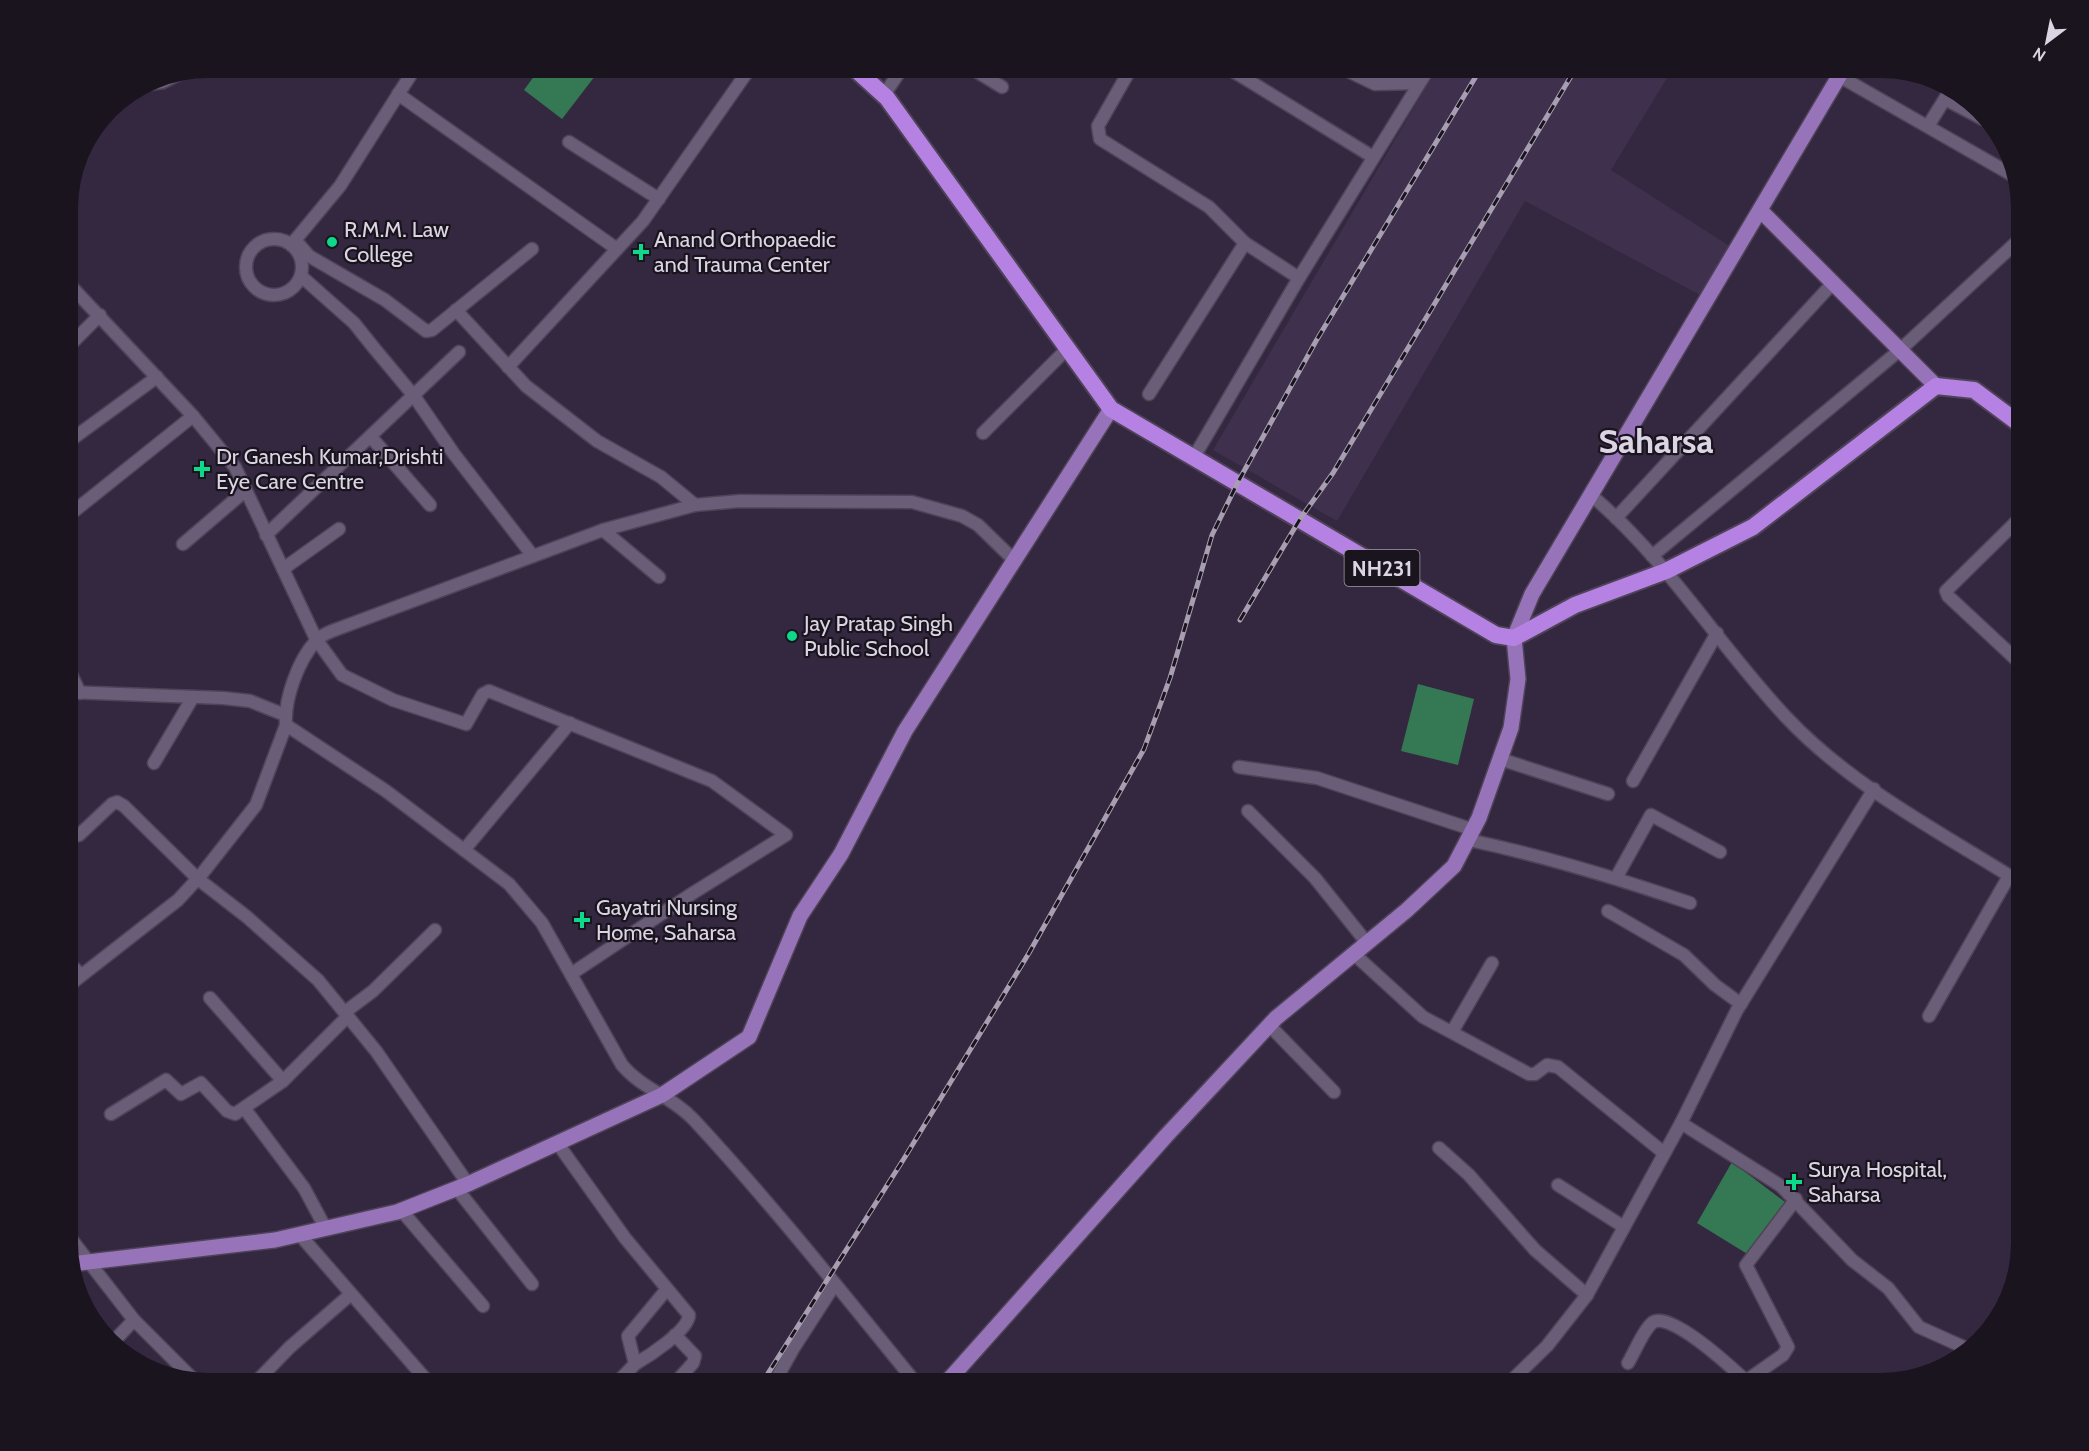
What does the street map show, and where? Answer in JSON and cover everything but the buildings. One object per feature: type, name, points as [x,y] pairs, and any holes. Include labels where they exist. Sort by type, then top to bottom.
[{"type":"highway","name":"NH231","points":[[865,78],[884,95],[1111,409],[1496,635],[1515,638]]},
{"type":"highway","points":[[1515,638],[1575,605],[1666,571],[1754,527],[1936,386],[1974,390],[2011,417]]},
{"type":"main road","points":[[955,1373],[1166,1136],[1269,1025],[1454,866],[1472,835],[1511,728],[1518,679],[1515,638],[1532,594],[1839,78]]},
{"type":"main road","points":[[1761,211],[1936,386]]},
{"type":"main road","points":[[80,1266],[275,1240],[402,1210],[463,1186],[662,1095],[749,1037],[800,916],[841,854],[906,731],[976,625],[1013,559],[1111,409]]},
{"type":"street","points":[[293,242],[340,186],[408,78]]},
{"type":"street","points":[[508,367],[617,249],[659,199],[743,78]]},
{"type":"street","points":[[884,95],[895,78]]},
{"type":"street","points":[[987,78],[1002,87]]},
{"type":"street","points":[[1125,78],[1098,126],[1098,136],[1209,207],[1245,243],[1299,278]]},
{"type":"street","points":[[1244,78],[1373,157]]},
{"type":"street","points":[[1366,78],[1375,84],[1419,83]]},
{"type":"street","points":[[1194,457],[1299,278],[1422,78]]},
{"type":"street","points":[[1852,78],[2006,171]]},
{"type":"street","points":[[398,94],[617,249]]},
{"type":"street","points":[[1928,126],[1947,96]]},
{"type":"street","points":[[569,142],[659,199]]},
{"type":"street","points":[[293,242],[302,261],[301,276],[294,287],[277,295],[258,290],[247,275],[248,256],[260,243],[276,239],[293,242],[309,255],[385,300],[426,331],[432,330],[532,249]]},
{"type":"street","points":[[1149,394],[1245,243]]},
{"type":"street","points":[[1652,556],[1900,350],[2011,248]]},
{"type":"street","points":[[301,276],[354,323],[414,396],[454,454],[533,556]]},
{"type":"street","points":[[1616,518],[1833,283]]},
{"type":"street","points":[[78,293],[193,416],[235,467],[316,639],[339,671],[352,681],[393,700],[464,724],[469,722],[483,694],[489,691],[712,781],[786,835],[693,893],[572,974]]},
{"type":"street","points":[[456,310],[526,386],[588,435],[661,477],[695,505]]},
{"type":"street","points":[[78,337],[100,315]]},
{"type":"street","points":[[984,433],[1067,349]]},
{"type":"street","points":[[266,535],[459,352]]},
{"type":"street","points":[[78,435],[157,377]]},
{"type":"street","points":[[78,508],[193,416]]},
{"type":"street","points":[[371,437],[430,506]]},
{"type":"street","points":[[183,544],[245,491]]},
{"type":"street","points":[[1591,495],[1666,571],[1787,718],[1824,752],[1874,789],[2009,876],[1929,1016]]},
{"type":"street","points":[[78,978],[178,900],[198,879],[256,805],[285,720],[296,677],[316,639],[332,630],[603,530],[695,505],[740,501],[912,502],[962,516],[978,525],[1013,559]]},
{"type":"street","points":[[2011,528],[1946,591],[1948,597],[2011,654]]},
{"type":"street","points":[[283,569],[339,529]]},
{"type":"street","points":[[603,530],[659,576]]},
{"type":"street","points":[[1633,782],[1717,633]]},
{"type":"street","points":[[78,693],[250,701],[285,720],[386,791],[509,884],[542,923],[622,1065],[633,1079],[662,1095],[693,1119],[835,1284],[908,1373]]},
{"type":"street","points":[[154,763],[193,697]]},
{"type":"street","points":[[464,850],[570,723]]},
{"type":"street","points":[[1500,759],[1608,794]]},
{"type":"street","points":[[1239,767],[1317,778],[1472,835],[1616,878],[1690,903]]},
{"type":"street","points":[[1519,1373],[1547,1346],[1587,1294],[1681,1123],[1741,1004],[1874,789]]},
{"type":"street","points":[[78,835],[117,802],[124,806],[198,879],[285,949],[318,980],[376,1051],[463,1186],[532,1284]]},
{"type":"street","points":[[1248,811],[1315,878],[1367,943]]},
{"type":"street","points":[[1616,878],[1651,815],[1720,852]]},
{"type":"street","points":[[1608,911],[1684,955],[1715,985],[1741,1004]]},
{"type":"street","points":[[111,1113],[166,1080],[182,1094],[201,1083],[230,1114],[235,1114],[283,1081],[347,1014],[435,930]]},
{"type":"street","points":[[1354,954],[1410,1007],[1452,1032],[1529,1074],[1535,1074],[1547,1065],[1558,1067],[1664,1153]]},
{"type":"street","points":[[1452,1032],[1492,963]]},
{"type":"street","points":[[78,972],[81,975]]},
{"type":"street","points":[[210,998],[283,1081]]},
{"type":"street","points":[[1269,1025],[1334,1092]]},
{"type":"street","points":[[244,1108],[304,1188],[326,1229]]},
{"type":"street","points":[[1681,1123],[1731,1152],[1796,1199],[1852,1260],[1888,1288],[1919,1328],[1960,1346]]},
{"type":"street","points":[[558,1143],[625,1238],[689,1315],[688,1321],[675,1335],[635,1364],[626,1373]]},
{"type":"street","points":[[1439,1148],[1469,1175],[1535,1250],[1587,1294]]},
{"type":"street","points":[[1558,1185],[1624,1227]]},
{"type":"street","points":[[1757,1373],[1783,1355],[1788,1347],[1746,1265],[1796,1199]]},
{"type":"street","points":[[402,1210],[483,1306]]},
{"type":"street","points":[[300,1235],[420,1373]]},
{"type":"street","points":[[80,1266],[185,1371]]},
{"type":"street","points":[[780,1373],[835,1284]]},
{"type":"street","points":[[635,1364],[628,1336],[667,1289]]},
{"type":"street","points":[[265,1373],[290,1347],[351,1294]]},
{"type":"street","points":[[118,1337],[134,1320]]},
{"type":"street","points":[[1628,1364],[1652,1323],[1660,1321],[1701,1342],[1734,1373]]},
{"type":"street","points":[[675,1335],[695,1356],[684,1373]]},
{"type":"shaded area","points":[[533,78],[593,78],[562,119],[524,90]]},
{"type":"shaded area","points":[[1431,78],[1667,78],[1611,170],[1731,247],[1702,296],[1525,201],[1337,521],[1213,450]]},
{"type":"shaded area","points":[[1418,684],[1474,699],[1458,765],[1401,751]]},
{"type":"shaded area","points":[[1732,1162],[1789,1205],[1749,1255],[1697,1223]]},
{"type":"railway","points":[[768,1373],[905,1157],[1029,953],[1144,749],[1170,678],[1212,535],[1238,482],[1316,341],[1475,78]]},
{"type":"railway","points":[[1240,620],[1300,519],[1333,473],[1570,78]]},
{"type":"place","name":"R.M.M. Law College","points":[[332,242]]},
{"type":"place","name":"Anand Orthopaedic and Trauma Center","points":[[641,252]]},
{"type":"place","name":"Dr Ganesh Kumar,Drishti Eye Care Centre","points":[[202,469]]},
{"type":"place","name":"Jay Pratap Singh Public School","points":[[792,636]]},
{"type":"place","name":"Gayatri Nursing Home, Saharsa","points":[[582,920]]},
{"type":"place","name":"Surya Hospital, Saharsa","points":[[1794,1182]]},
{"type":"district","name":"Saharsa","points":[[1656,441]]}]
